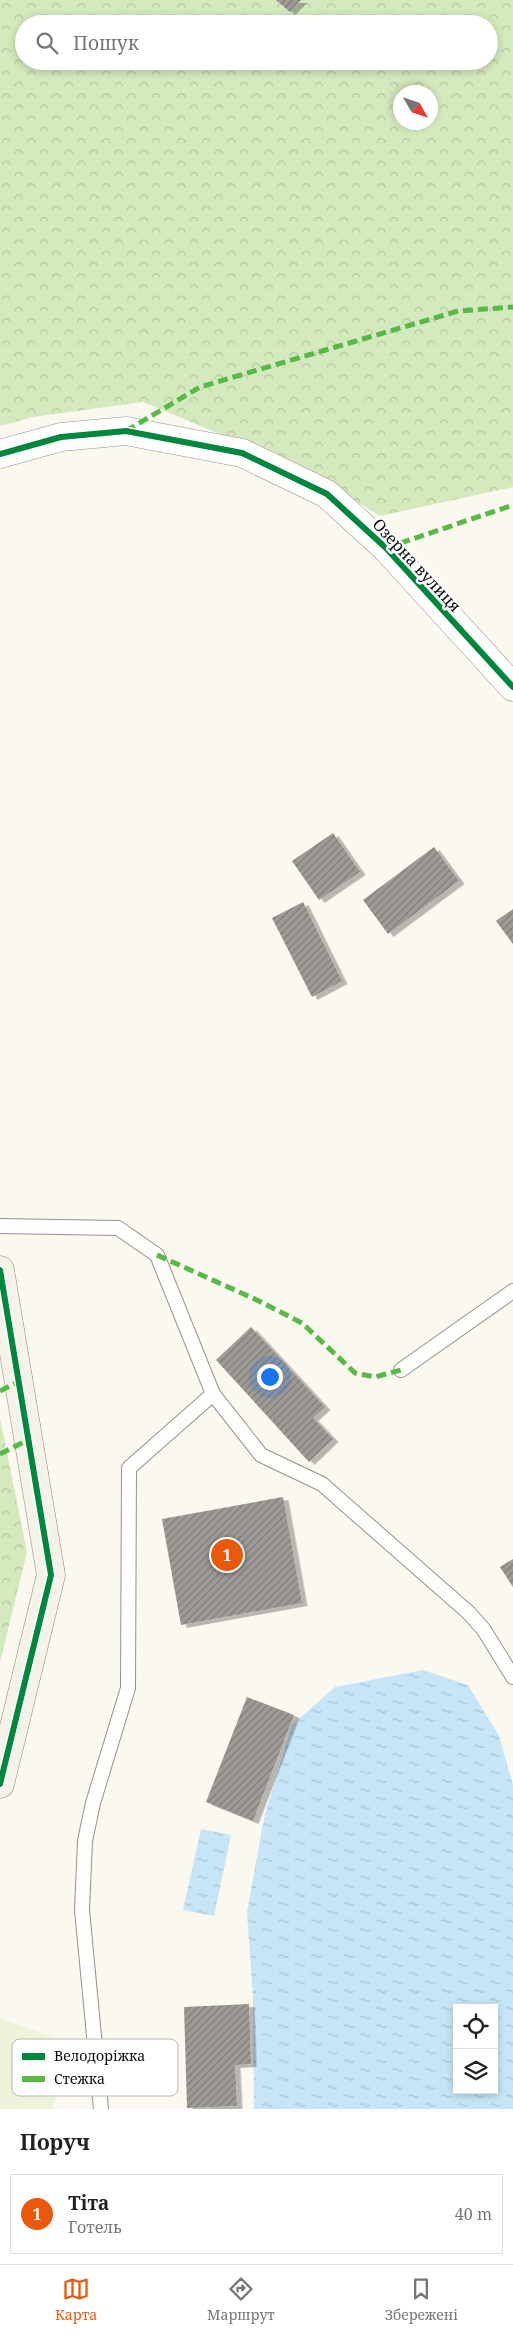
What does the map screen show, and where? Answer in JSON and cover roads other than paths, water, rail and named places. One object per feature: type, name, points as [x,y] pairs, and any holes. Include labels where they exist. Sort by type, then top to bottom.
[{"type":"street","name":"Озерна вулиця","points":[[0,454],[61,437],[126,431],[242,453],[327,494],[386,548],[513,687]]},
{"type":"street","points":[[0,1270],[51,1575],[0,1784]]},
{"type":"lane","points":[[0,1226],[118,1228],[157,1255],[213,1394],[261,1455],[322,1484],[469,1613],[484,1630],[513,1676]]},
{"type":"lane","points":[[401,1370],[513,1292]]},
{"type":"lane","points":[[94,2039],[82,1910],[85,1841],[93,1803],[128,1688],[129,1468],[213,1394]]},
{"type":"lane","points":[[100,2096],[101,2109]]},
{"type":"water","points":[[423,1670],[468,1685],[499,1736],[513,1785],[513,2109],[254,2109],[253,1998],[247,1912],[264,1818],[292,1725],[335,1687]]},
{"type":"water","points":[[201,1829],[231,1835],[214,1916],[183,1910]]},
{"type":"place","name":"Тіта","points":[[227,1555]]}]
